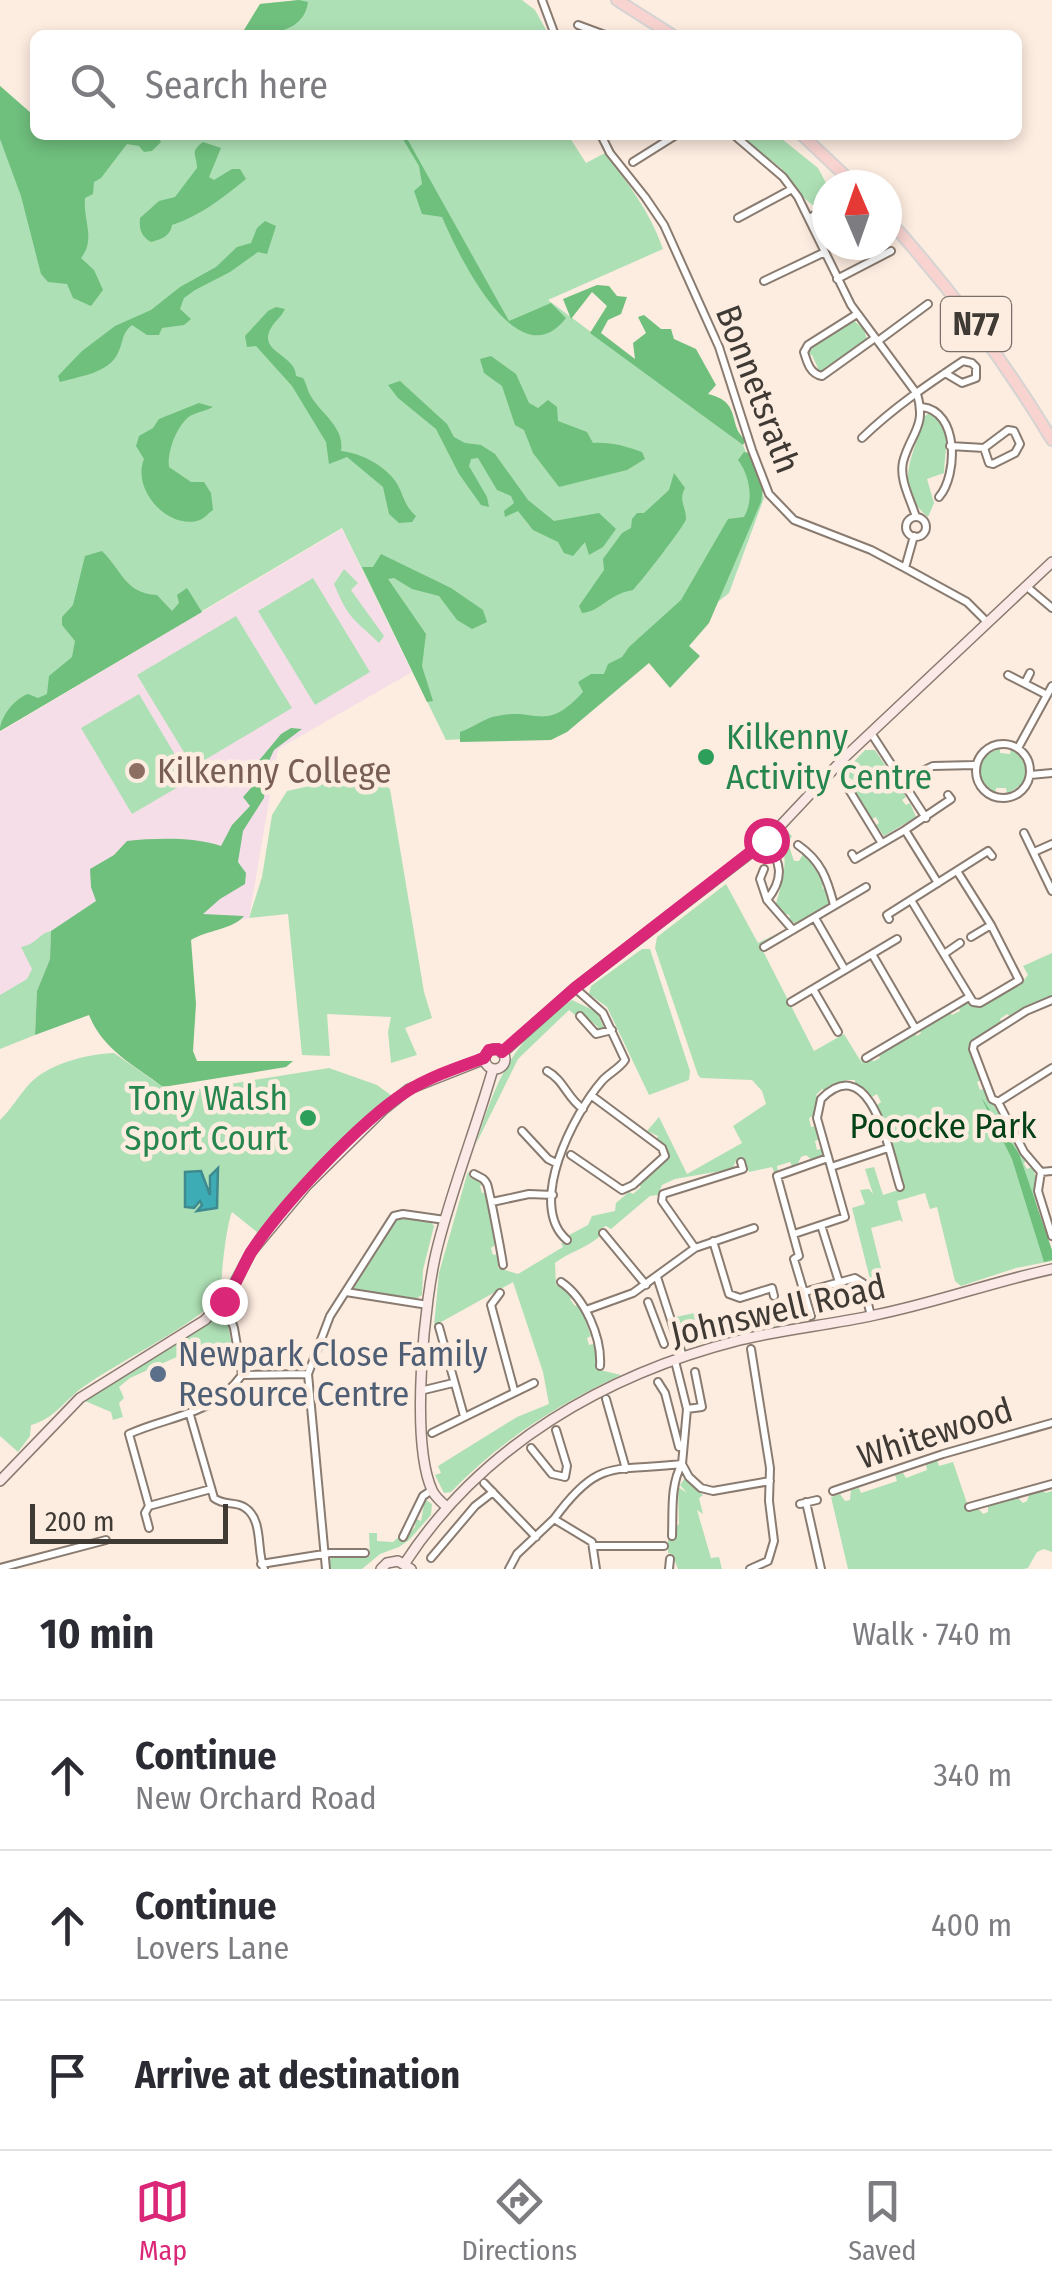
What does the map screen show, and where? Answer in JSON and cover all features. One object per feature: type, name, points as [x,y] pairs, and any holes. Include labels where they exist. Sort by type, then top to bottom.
[{"type":"main road","points":[[616,0],[664,30]]},
{"type":"main road","points":[[807,140],[839,170]]},
{"type":"main road","name":"N77","points":[[902,235],[989,342],[1052,440]]},
{"type":"street","points":[[542,0],[553,30]]},
{"type":"street","points":[[578,25],[592,30]]},
{"type":"street","name":"Bonnetsrath","points":[[604,140],[610,154],[646,196],[664,226],[719,348],[769,494],[794,520],[872,550],[906,568],[967,602],[986,622]]},
{"type":"street","points":[[633,162],[668,140]]},
{"type":"street","points":[[739,140],[792,189],[812,222]]},
{"type":"street","points":[[738,218],[792,189]]},
{"type":"street","points":[[764,282],[812,258]]},
{"type":"street","points":[[829,260],[857,314],[918,394],[922,408],[917,436],[904,461],[902,475],[916,517],[926,528],[923,534],[914,536]]},
{"type":"street","points":[[837,279],[872,260]]},
{"type":"street","points":[[857,314],[808,345],[804,352],[809,367],[822,376],[928,304]]},
{"type":"street","points":[[862,438],[890,411],[963,360],[972,363],[977,372],[976,378],[962,383],[946,372]]},
{"type":"street","points":[[922,408],[934,409],[948,426],[950,446],[944,490],[938,497]]},
{"type":"street","points":[[950,446],[984,448],[1008,430],[1014,431],[1020,444],[1015,453],[993,464],[984,448]]},
{"type":"street","points":[[914,536],[906,527],[916,517]]},
{"type":"street","points":[[906,568],[914,536]]},
{"type":"street","points":[[502,1052],[575,988],[766,840],[871,733],[1052,562]]},
{"type":"street","points":[[1026,586],[1052,608]]},
{"type":"street","points":[[1025,684],[1030,673]]},
{"type":"street","points":[[1008,675],[1047,696]]},
{"type":"street","points":[[1018,748],[1052,686]]},
{"type":"street","points":[[871,733],[926,818]]},
{"type":"street","points":[[902,781],[933,766],[974,766],[990,748],[998,745],[1018,748],[1028,761],[1030,775],[1016,794],[995,796],[981,786],[974,766]]},
{"type":"street","points":[[1030,775],[1052,773]]},
{"type":"street","points":[[848,783],[881,842]]},
{"type":"street","points":[[852,854],[855,859],[926,818],[952,799],[948,795]]},
{"type":"street","points":[[906,830],[938,884]]},
{"type":"street","points":[[1024,833],[1052,891]]},
{"type":"street","points":[[766,840],[781,867],[780,879],[768,900]]},
{"type":"street","points":[[1034,852],[1052,844]]},
{"type":"street","points":[[798,845],[824,870],[834,905]]},
{"type":"street","points":[[890,919],[887,915],[988,851],[992,856]]},
{"type":"street","points":[[764,868],[760,880],[768,900],[793,930]]},
{"type":"street","points":[[911,900],[974,1002],[980,1003],[1020,980],[957,871]]},
{"type":"street","points":[[764,947],[866,887]]},
{"type":"street","points":[[814,918],[845,970]]},
{"type":"street","points":[[971,937],[991,925]]},
{"type":"street","points":[[792,1002],[897,939]]},
{"type":"street","points":[[944,954],[960,943]]},
{"type":"street","points":[[872,954],[915,1028]]},
{"type":"street","points":[[567,1240],[554,1222],[553,1195],[556,1163],[564,1138],[600,1083],[624,1063],[600,1009],[575,988]]},
{"type":"street","points":[[813,989],[838,1032]]},
{"type":"street","points":[[866,1058],[969,997]]},
{"type":"street","points":[[1052,1000],[1026,1011],[974,1044],[973,1049],[992,1099],[998,1102],[1024,1152],[1041,1172],[1038,1191],[1052,1236]]},
{"type":"street","points":[[580,1016],[596,1034],[612,1030]]},
{"type":"street","points":[[0,1481],[68,1408],[100,1383],[190,1332],[224,1301],[251,1252],[282,1214],[323,1166],[384,1108],[409,1089],[484,1058],[492,1049],[502,1052]]},
{"type":"street","points":[[492,1068],[503,1064],[502,1052]]},
{"type":"street","points":[[484,1058],[492,1068]]},
{"type":"street","points":[[447,1507],[432,1490],[422,1435],[420,1391],[428,1305],[445,1220],[492,1068]]},
{"type":"street","points":[[998,1102],[1052,1068]]},
{"type":"street","points":[[547,1071],[561,1081],[568,1096],[583,1109]]},
{"type":"street","points":[[794,1234],[845,1217],[819,1127],[818,1108],[828,1092],[846,1086],[856,1088],[871,1100],[900,1187]]},
{"type":"street","points":[[571,1155],[618,1189],[633,1186],[663,1159],[665,1151],[592,1096]]},
{"type":"street","points":[[522,1131],[556,1163]]},
{"type":"street","points":[[812,1316],[794,1259],[799,1256],[777,1176],[888,1148]]},
{"type":"street","points":[[694,1248],[662,1201],[663,1194],[743,1169],[741,1162]]},
{"type":"street","points":[[1041,1172],[1052,1171]]},
{"type":"street","points":[[474,1174],[486,1182],[503,1265]]},
{"type":"street","points":[[616,1198],[618,1189]]},
{"type":"street","points":[[492,1202],[529,1194],[553,1195]]},
{"type":"street","points":[[326,1569],[308,1374],[322,1334],[394,1216],[445,1220]]},
{"type":"street","points":[[821,1225],[839,1282]]},
{"type":"street","points":[[586,1310],[626,1297],[694,1248],[754,1228]]},
{"type":"street","points":[[604,1232],[646,1285]]},
{"type":"street","points":[[713,1241],[729,1294],[740,1298],[772,1288],[774,1296]]},
{"type":"street","name":"Johnswell Road","points":[[408,1566],[447,1507],[496,1459],[547,1421],[602,1391],[679,1359],[780,1332],[871,1316],[1052,1269]]},
{"type":"street","points":[[657,1277],[679,1359],[687,1410],[672,1536]]},
{"type":"street","points":[[804,1292],[855,1278],[863,1283],[871,1316]]},
{"type":"street","points":[[561,1282],[586,1310],[600,1366]]},
{"type":"street","points":[[346,1292],[428,1305]]},
{"type":"street","points":[[500,1293],[490,1305],[514,1390]]},
{"type":"street","points":[[150,1506],[129,1434],[190,1415],[229,1392],[242,1375],[234,1328],[224,1301]]},
{"type":"street","points":[[664,1344],[649,1306],[666,1304]]},
{"type":"street","points":[[439,1326],[464,1416]]},
{"type":"street","points":[[751,1349],[770,1481],[773,1549],[768,1561],[752,1569]]},
{"type":"street","points":[[687,1410],[702,1407],[695,1372]]},
{"type":"street","points":[[242,1375],[308,1374]]},
{"type":"street","points":[[658,1382],[679,1447]]},
{"type":"street","points":[[420,1391],[454,1383]]},
{"type":"street","points":[[432,1433],[534,1383]]},
{"type":"street","points":[[606,1399],[626,1468]]},
{"type":"street","points":[[190,1415],[211,1489],[219,1503],[241,1506],[254,1519],[262,1566],[324,1555],[365,1553]]},
{"type":"street","name":"Whitewood","points":[[833,1492],[1052,1422]]},
{"type":"street","points":[[674,1426],[687,1425]]},
{"type":"street","points":[[549,1438],[557,1433],[568,1470],[565,1476]]},
{"type":"street","points":[[531,1448],[552,1474],[565,1476],[577,1490]]},
{"type":"street","points":[[682,1464],[694,1484],[708,1491],[770,1481]]},
{"type":"street","points":[[509,1569],[577,1490],[603,1471],[682,1464]]},
{"type":"street","points":[[484,1483],[536,1538]]},
{"type":"street","points":[[969,1507],[1052,1484]]},
{"type":"street","points":[[149,1528],[145,1513],[150,1506],[211,1489]]},
{"type":"street","points":[[403,1537],[424,1494],[432,1490]]},
{"type":"street","points":[[433,1552],[493,1492]]},
{"type":"street","points":[[816,1500],[803,1503],[822,1569]]},
{"type":"street","points":[[554,1520],[589,1538],[594,1546],[596,1569]]},
{"type":"street","points":[[0,1568],[106,1540]]},
{"type":"street","points":[[594,1546],[664,1546]]},
{"type":"street","points":[[670,1559],[670,1569]]},
{"type":"street","points":[[381,1569],[392,1561],[408,1566]]},
{"type":"shaded area","name":"Kilkenny College","points":[[342,529],[412,672],[278,749],[249,918],[195,929],[0,1041],[0,732]]},
{"type":"green space","points":[[300,0],[522,0],[535,10],[546,30],[244,30],[260,4]]},
{"type":"green space","points":[[308,2],[305,13],[292,27],[244,30],[260,4]]},
{"type":"green space","points":[[0,86],[30,112],[30,140],[571,140],[586,163],[605,153],[645,210],[663,249],[548,300],[743,445],[764,498],[729,593],[553,734],[446,740],[342,528],[0,731]]},
{"type":"green space","points":[[0,86],[30,112],[30,140],[161,142],[152,151],[144,152],[139,146],[127,144],[94,182],[93,194],[85,198],[88,244],[81,258],[94,270],[103,290],[91,306],[73,298],[67,284],[48,282],[41,274],[21,196],[0,139]]},
{"type":"green space","points":[[403,140],[408,140],[509,321],[551,303],[566,318],[548,333],[529,334],[510,323],[492,305],[461,257],[442,217],[422,214],[414,191],[422,184],[419,166]]},
{"type":"green space","points":[[748,140],[783,140],[818,168],[812,170],[812,204],[799,192],[781,168]]},
{"type":"green space","points":[[203,142],[221,148],[209,177],[214,180],[232,169],[240,169],[246,179],[202,211],[172,225],[164,237],[151,242],[141,232],[140,218],[159,201],[175,197],[197,168],[195,151]]},
{"type":"green space","points":[[265,221],[276,226],[267,254],[258,252],[184,298],[180,309],[191,319],[184,325],[162,328],[159,335],[147,335],[132,325],[107,366],[60,382],[58,376],[82,351],[115,326],[151,310],[180,287],[216,267],[237,247],[251,243]]},
{"type":"green space","points":[[597,285],[609,286],[617,296],[627,297],[621,314],[608,320],[601,333],[635,359],[633,343],[646,333],[638,317],[644,315],[661,329],[671,329],[674,339],[696,349],[716,385],[708,394],[730,408],[746,440],[743,445],[590,333],[607,306],[592,292],[571,319],[563,299]]},
{"type":"green space","points":[[276,307],[285,309],[270,330],[269,344],[290,363],[296,376],[303,378],[309,393],[336,427],[341,451],[372,461],[396,482],[416,516],[412,522],[399,523],[389,514],[383,487],[347,457],[329,464],[326,442],[292,386],[256,346],[247,347],[245,336]]},
{"type":"green space","points":[[853,320],[864,329],[867,340],[824,370],[815,371],[818,368],[812,355],[807,354],[810,347]]},
{"type":"green space","points":[[491,356],[516,374],[529,403],[538,408],[548,400],[557,407],[558,421],[587,432],[593,443],[630,448],[642,452],[645,459],[627,470],[559,487],[533,453],[524,430],[515,425],[502,386],[484,373],[480,359]]},
{"type":"green space","points":[[400,381],[447,424],[454,437],[495,454],[528,500],[554,521],[599,513],[616,529],[603,547],[589,555],[585,542],[573,556],[564,553],[558,542],[533,530],[518,511],[505,517],[504,511],[514,503],[511,496],[497,490],[478,458],[471,459],[469,466],[489,507],[481,505],[459,474],[436,429],[388,385]]},
{"type":"green space","points":[[199,403],[213,407],[185,420],[171,447],[169,461],[169,467],[191,482],[204,482],[211,493],[213,510],[200,520],[188,522],[166,514],[148,495],[141,471],[144,459],[136,446],[139,436],[159,419]]},
{"type":"green space","points":[[930,412],[943,423],[946,439],[944,473],[927,479],[934,503],[928,517],[910,493],[908,481],[924,417]]},
{"type":"green space","points":[[744,452],[749,453],[763,489],[761,502],[709,623],[689,646],[700,656],[670,688],[649,663],[567,732],[551,740],[460,742],[460,732],[492,717],[550,716],[570,705],[583,692],[578,682],[591,674],[604,674],[608,664],[622,657],[681,600],[728,519],[744,517],[747,510],[749,488],[738,460]]},
{"type":"green space","points":[[674,473],[685,488],[684,523],[633,590],[582,613],[579,606],[604,570],[603,559],[622,533],[631,528],[637,513],[644,513],[669,490]]},
{"type":"green space","points":[[102,551],[131,586],[157,595],[172,611],[179,603],[177,595],[187,588],[202,612],[0,731],[13,704],[28,694],[38,698],[47,694],[49,676],[72,657],[75,641],[62,625],[62,617],[73,605],[85,556]]},
{"type":"green space","points":[[381,554],[451,588],[483,610],[487,622],[472,629],[457,620],[439,596],[388,579],[426,634],[422,666],[433,701],[427,702],[362,567],[373,567]]},
{"type":"green space","points":[[344,569],[358,583],[351,590],[384,636],[379,643],[352,618],[339,596],[334,584]]},
{"type":"green space","points":[[313,578],[370,672],[315,705],[258,611]]},
{"type":"green space","points":[[236,616],[292,708],[193,767],[137,675]]},
{"type":"green space","points":[[139,694],[190,780],[132,814],[81,728]]},
{"type":"green space","points":[[291,728],[302,729],[274,750],[268,763],[264,798],[243,831],[238,862],[246,873],[245,884],[203,914],[244,916],[191,940],[196,1004],[193,1051],[197,1061],[293,1061],[286,1067],[163,1087],[111,1047],[89,1015],[35,1035],[37,991],[50,959],[51,931],[96,901],[90,869],[114,855],[127,841],[175,839],[221,846],[232,825],[250,806],[243,797],[251,788],[247,775],[281,734]]},
{"type":"green space","points":[[1000,748],[1000,753],[1010,754],[1011,749],[1018,752],[1027,767],[1024,783],[1007,794],[1006,788],[996,788],[995,794],[985,786],[978,769],[986,755]]},
{"type":"green space","points":[[865,750],[875,750],[906,797],[902,800],[906,805],[910,803],[916,817],[884,836],[876,825],[876,817],[872,819],[852,790],[853,780],[842,774]]},
{"type":"green space","points":[[368,773],[390,789],[424,992],[432,1018],[405,1028],[417,1055],[391,1063],[391,1017],[327,1014],[330,1056],[302,1055],[288,914],[249,918],[262,877],[272,815],[287,791]]},
{"type":"green space","points":[[787,831],[792,836],[788,843],[794,861],[799,861],[803,854],[810,857],[826,883],[822,885],[823,889],[827,887],[829,904],[797,924],[775,907],[784,866],[781,840]]},
{"type":"green space","name":"Pococke Park","points":[[726,884],[758,943],[783,931],[760,945],[814,1051],[844,1034],[863,1065],[860,1058],[880,1058],[878,1054],[914,1032],[917,1036],[921,1033],[919,1029],[949,1011],[952,1015],[960,1011],[958,1006],[967,1001],[982,1005],[1023,981],[1028,975],[1023,966],[1052,953],[1052,997],[1011,1017],[1007,1014],[970,1050],[981,1080],[977,1082],[980,1090],[984,1089],[1026,1159],[1027,1169],[1034,1170],[1035,1199],[1052,1261],[961,1286],[955,1281],[937,1207],[930,1209],[925,1193],[897,1201],[903,1222],[871,1228],[883,1276],[870,1279],[852,1208],[865,1204],[860,1190],[869,1189],[873,1194],[865,1169],[874,1167],[883,1195],[904,1188],[885,1129],[890,1126],[887,1118],[882,1119],[877,1094],[872,1097],[855,1085],[855,1080],[846,1080],[845,1085],[826,1092],[822,1089],[816,1095],[819,1099],[809,1118],[811,1127],[816,1126],[820,1139],[815,1141],[817,1150],[823,1148],[822,1156],[812,1160],[806,1155],[797,1165],[790,1162],[777,1166],[778,1171],[774,1172],[772,1167],[749,1172],[744,1159],[736,1161],[732,1169],[675,1179],[662,1185],[658,1195],[650,1196],[611,1229],[600,1229],[594,1241],[555,1263],[556,1285],[566,1287],[575,1306],[579,1303],[591,1336],[587,1338],[589,1345],[594,1344],[598,1359],[596,1369],[621,1375],[531,1425],[451,1492],[444,1493],[435,1475],[441,1473],[438,1466],[517,1417],[549,1404],[543,1372],[513,1282],[434,1326],[439,1273],[468,1171],[470,1178],[483,1183],[482,1193],[487,1192],[495,1245],[491,1248],[493,1255],[498,1254],[498,1268],[518,1274],[563,1247],[561,1243],[570,1244],[569,1235],[588,1225],[592,1216],[615,1211],[616,1203],[629,1192],[633,1194],[641,1187],[638,1184],[668,1158],[668,1150],[656,1140],[658,1136],[647,1131],[659,1117],[687,1174],[742,1143],[733,1126],[766,1104],[762,1091],[752,1080],[698,1075],[655,948],[657,937]]},
{"type":"green space","points":[[51,931],[50,959],[37,991],[35,1035],[0,1049],[0,995],[27,979],[32,969],[21,947]]},
{"type":"green space","points":[[642,949],[650,949],[690,1071],[689,1080],[649,1095],[607,1007],[589,994],[591,986]]},
{"type":"green space","points":[[572,1000],[597,1012],[604,1028],[596,1029],[591,1021],[588,1025],[582,1012],[575,1015],[569,1010],[518,1059],[476,1144],[509,1062],[535,1030]]},
{"type":"green space","points":[[114,1053],[168,1094],[329,1068],[377,1085],[392,1096],[286,1203],[224,1295],[225,1286],[257,1232],[232,1212],[222,1296],[173,1332],[86,1385],[47,1418],[31,1425],[30,1436],[18,1452],[0,1436],[0,1120],[45,1072],[74,1060]]},
{"type":"green space","points":[[981,1097],[1019,1154],[1052,1260],[1044,1262],[1012,1159]]},
{"type":"green space","points":[[403,1217],[431,1222],[434,1226],[423,1270],[422,1295],[414,1300],[351,1291],[391,1223]]},
{"type":"green space","points":[[699,1312],[731,1328],[788,1322],[689,1346],[676,1317]]},
{"type":"green space","points":[[220,1313],[226,1315],[232,1347],[228,1348],[226,1343],[200,1351],[201,1356],[197,1357],[190,1351],[130,1378],[119,1387],[124,1398],[119,1403],[123,1417],[113,1420],[111,1412],[85,1401],[188,1337]]},
{"type":"green space","points":[[937,1460],[939,1466],[953,1462],[969,1509],[977,1507],[983,1514],[988,1512],[988,1504],[1016,1496],[1023,1503],[1030,1492],[1052,1491],[1052,1552],[1037,1552],[1024,1569],[848,1569],[831,1497],[840,1494],[845,1501],[850,1500],[851,1490],[859,1488],[861,1493],[897,1481],[895,1475],[903,1473],[906,1478],[927,1470],[926,1464]]},
{"type":"green space","points":[[685,1478],[703,1495],[699,1498],[703,1514],[697,1510],[711,1558],[719,1557],[722,1569],[678,1569],[668,1553],[668,1540],[674,1538],[679,1524],[678,1487],[687,1493],[680,1485]]},
{"type":"green space","points":[[425,1499],[432,1504],[431,1515],[409,1540],[380,1554],[362,1569],[329,1569],[333,1556],[370,1556],[369,1533],[377,1533],[377,1541],[393,1542],[400,1536],[404,1539],[415,1527],[416,1519],[421,1521]]},
{"type":"water","points":[[218,1168],[217,1208],[197,1211],[202,1205],[200,1201],[194,1208],[185,1207],[185,1172],[201,1171],[210,1195],[210,1176]]},
{"type":"place","name":"Kilkenny Activity Centre","points":[[706,757]]},
{"type":"place","name":"Kilkenny College","points":[[137,771]]},
{"type":"place","name":"Tony Walsh Sport Court","points":[[308,1118]]},
{"type":"place","name":"Newpark Close Family Resource Centre","points":[[158,1374]]},
{"type":"route","points":[[224,1301],[251,1252],[282,1214],[323,1166],[384,1108],[409,1089],[484,1058],[489,1050],[502,1052],[575,988],[766,840]]}]
